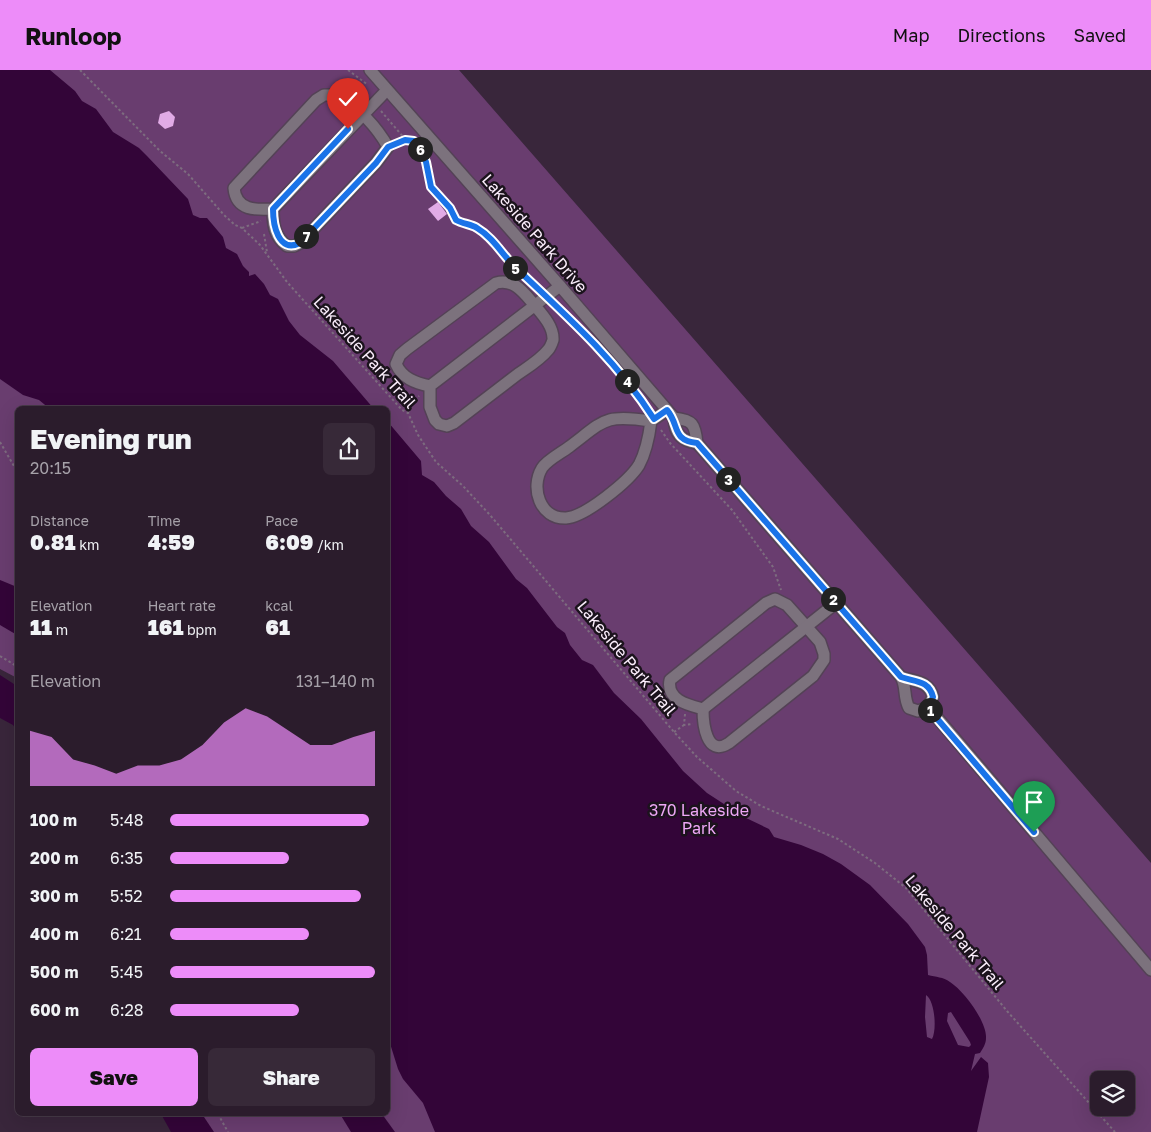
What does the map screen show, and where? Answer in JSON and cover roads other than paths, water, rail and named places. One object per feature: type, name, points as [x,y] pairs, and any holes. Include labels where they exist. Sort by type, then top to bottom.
[{"type":"street","name":"Lakeside Park Drive","points":[[370,70],[670,414],[683,440],[697,443]]},
{"type":"street","points":[[273,209],[275,229],[282,242],[287,246],[294,246],[300,243],[376,163],[388,147],[383,138],[362,115],[338,95],[324,95],[306,110],[234,188],[235,196],[245,207],[252,210],[273,209],[362,115],[387,90]]},
{"type":"street","points":[[510,282],[518,287],[549,324],[553,334],[553,342],[549,350],[454,423],[447,426],[439,424],[435,420],[430,407],[430,386],[410,380],[399,370],[396,364],[400,355],[496,283],[510,282]]},
{"type":"street","points":[[430,386],[560,286]]},
{"type":"street","name":"Lakeside Park Drive","points":[[670,414],[688,420],[691,423],[695,428],[697,443],[901,677]]},
{"type":"street","points":[[652,420],[644,455],[638,467],[628,478],[585,511],[574,517],[564,518],[553,515],[539,502],[536,492],[537,481],[542,467],[603,420],[627,418],[652,420],[670,414]]},
{"type":"street","points":[[775,599],[787,605],[820,642],[824,654],[822,665],[813,676],[725,746],[716,745],[708,740],[703,709],[687,705],[673,696],[670,690],[670,680],[766,603],[775,599]]},
{"type":"street","points":[[703,709],[836,603]]},
{"type":"street","points":[[901,677],[919,681],[930,688],[933,697],[928,708],[918,711],[909,708],[904,698],[905,687],[901,677]]},
{"type":"street","points":[[928,708],[1151,970]]},
{"type":"park label","name":"370 Lakeside Park","points":[[699,819]]}]
